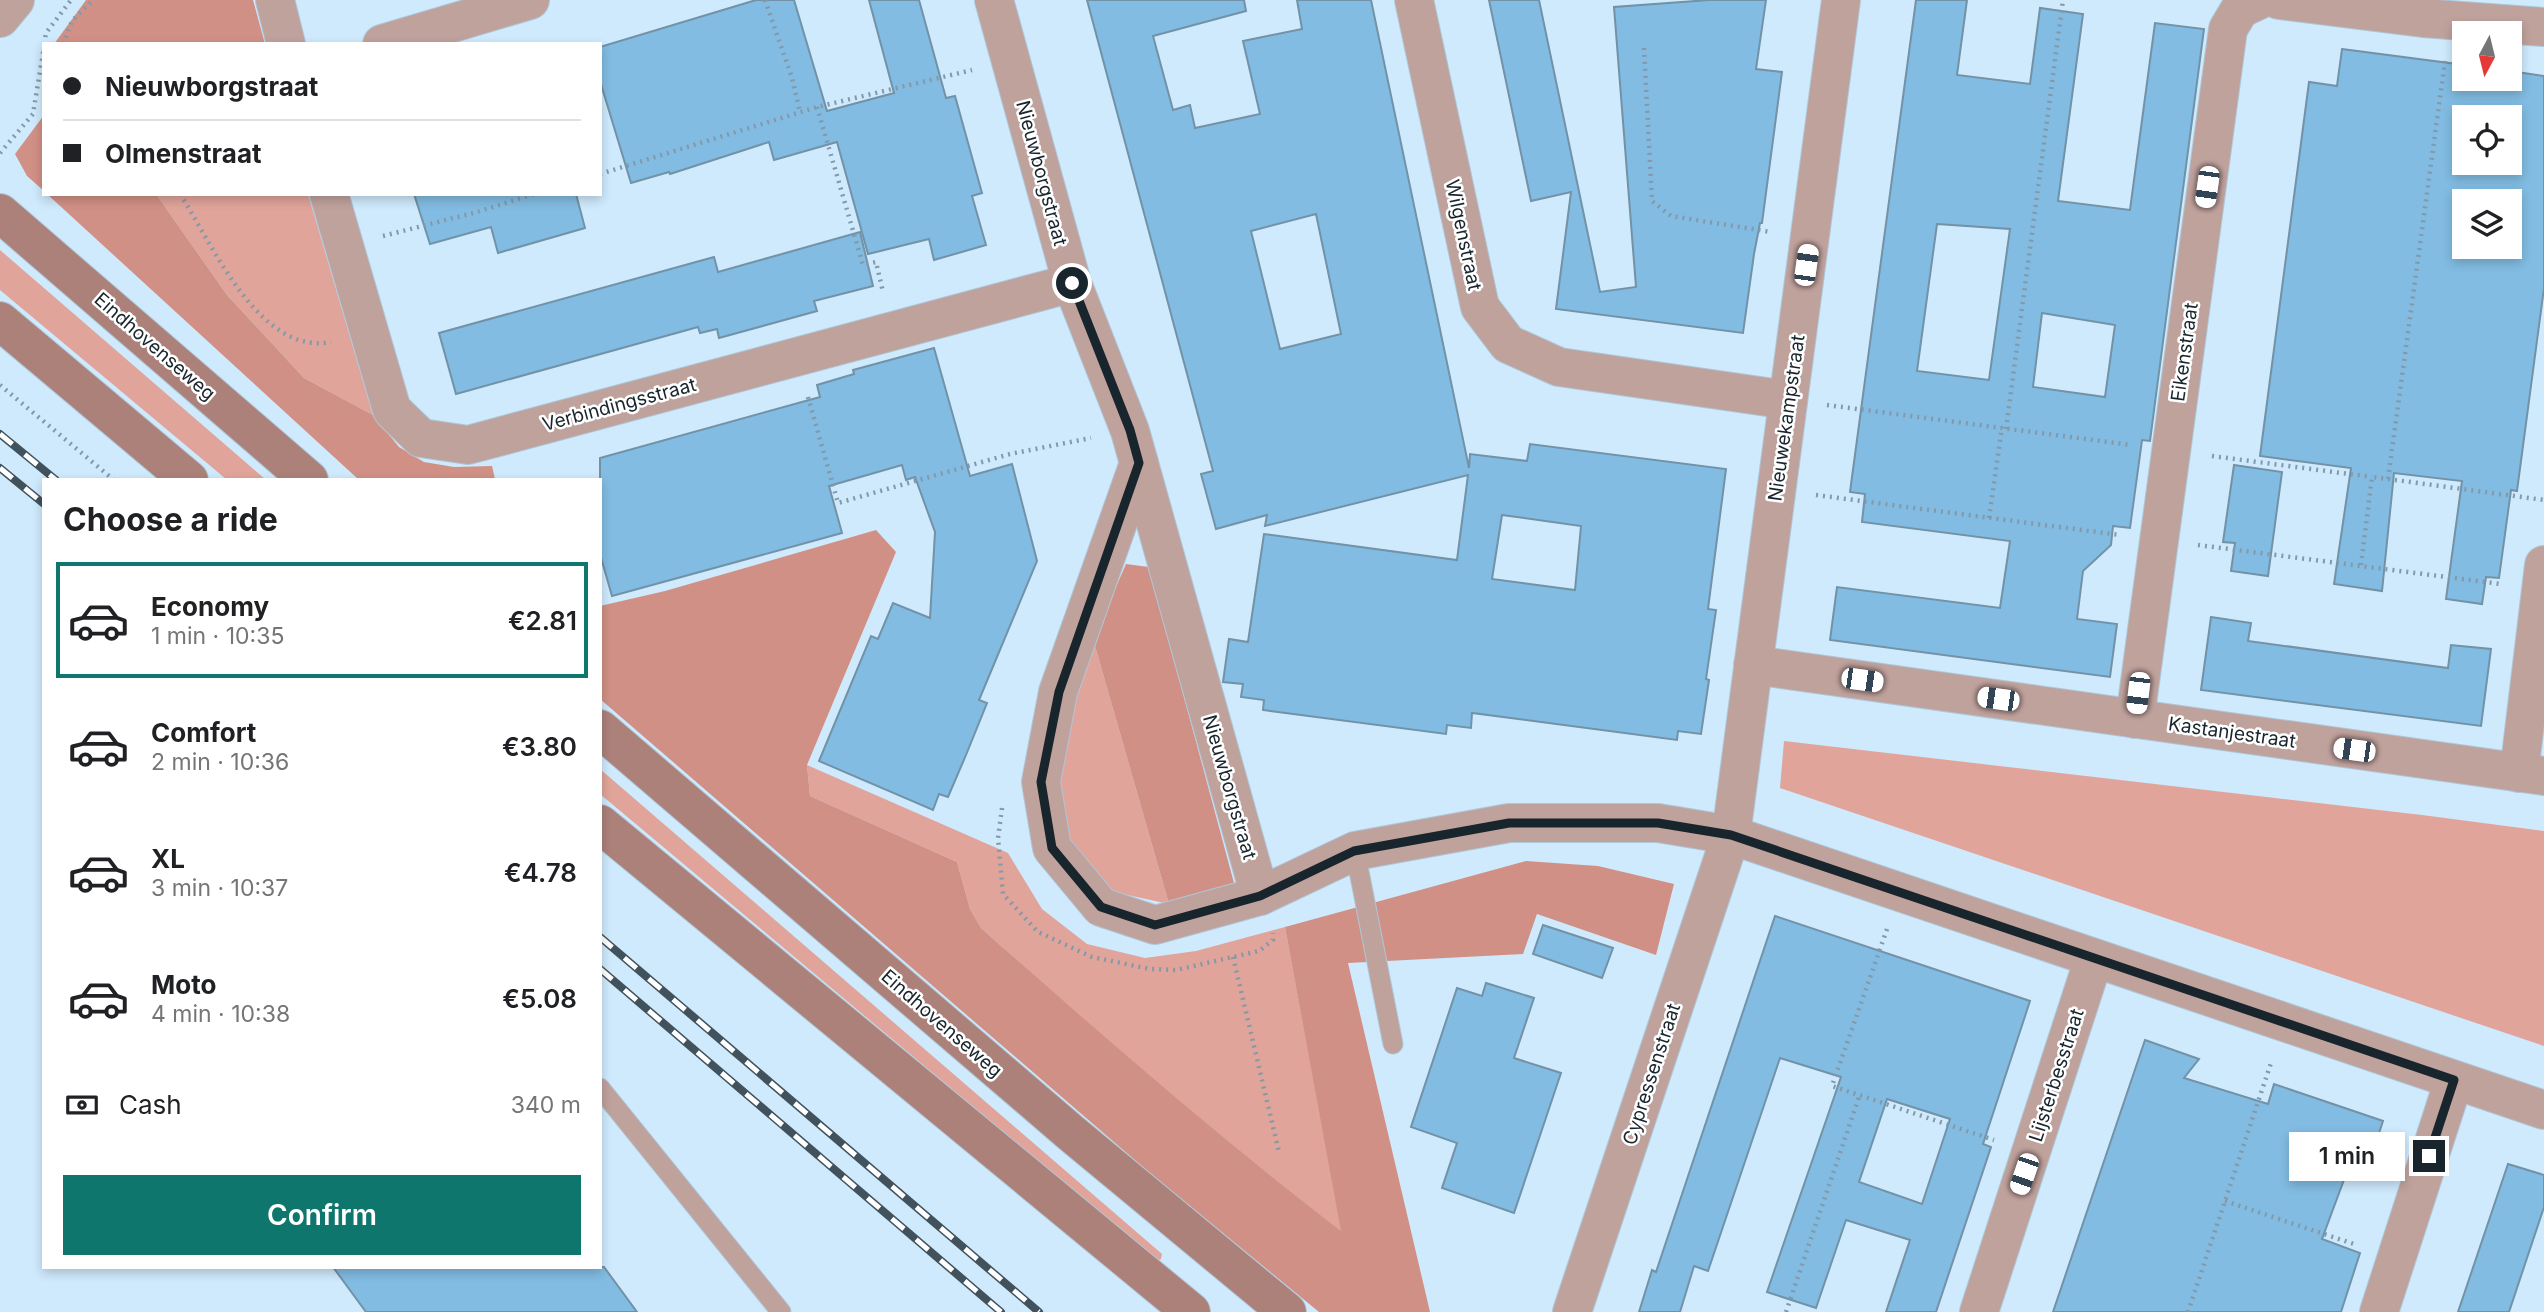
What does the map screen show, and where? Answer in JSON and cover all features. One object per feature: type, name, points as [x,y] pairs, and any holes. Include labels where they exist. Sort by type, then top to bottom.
[{"type":"main road","name":"Eindhovenseweg","points":[[0,213],[307,478]]},
{"type":"main road","points":[[0,321],[187,478]]},
{"type":"main road","name":"Eindhovenseweg","points":[[602,731],[1060,1124],[1287,1312]]},
{"type":"main road","points":[[602,826],[1191,1312]]},
{"type":"street","points":[[0,18],[15,0]]},
{"type":"street","points":[[275,0],[286,42]]},
{"type":"street","points":[[389,42],[530,0]]},
{"type":"street","name":"Nieuwborgstraat","points":[[994,0],[1072,283],[1135,447],[1260,896]]},
{"type":"street","name":"Wilgenstraat","points":[[1414,0],[1480,307],[1508,344],[1559,367],[1788,400]]},
{"type":"street","name":"Nieuwekampstraat","points":[[1731,835],[1841,0]]},
{"type":"street","name":"Eikenstraat","points":[[2135,719],[2228,29],[2240,9],[2259,0]]},
{"type":"street","points":[[2279,0],[2437,19],[2544,27]]},
{"type":"street","name":"Verbindingsstraat","points":[[330,196],[392,410],[421,438],[468,445],[1072,283]]},
{"type":"street","points":[[1135,447],[1059,692],[1041,782],[1052,848],[1101,907],[1155,925],[1260,896],[1354,851],[1509,823],[1658,823],[1731,835],[2544,1110]]},
{"type":"street","points":[[2531,774],[2544,565]]},
{"type":"street","name":"Kastanjestraat","points":[[1753,665],[2531,774]]},
{"type":"street","name":"Cypressenstraat","points":[[1572,1312],[1731,835]]},
{"type":"street","name":"Lijsterbesstraat","points":[[1979,1312],[2094,958]]},
{"type":"street","points":[[2379,1312],[2454,1080]]},
{"type":"lane","points":[[1354,851],[1393,1044]]},
{"type":"lane","points":[[602,1090],[781,1312]]},
{"type":"path","points":[[44,42],[46,33],[71,0]]},
{"type":"path","points":[[64,42],[72,21],[93,0]]},
{"type":"path","points":[[765,0],[792,78],[800,112]]},
{"type":"path","points":[[1989,518],[2004,428],[2063,0]]},
{"type":"path","points":[[2388,479],[2437,19]]},
{"type":"path","points":[[1644,48],[1652,201],[1671,216],[1810,238]]},
{"type":"path","points":[[0,153],[33,114],[42,58]]},
{"type":"path","points":[[602,173],[817,107],[1010,60]]},
{"type":"path","points":[[817,107],[863,265],[876,262],[893,331]]},
{"type":"path","points":[[181,196],[226,269],[259,316],[301,342],[328,343],[368,329]]},
{"type":"path","points":[[344,246],[477,212],[528,196]]},
{"type":"path","points":[[793,358],[804,383],[838,503],[1010,454],[1135,447]]},
{"type":"path","points":[[0,385],[112,478]]},
{"type":"path","points":[[1788,400],[2544,500]]},
{"type":"path","points":[[2361,565],[2372,477]]},
{"type":"path","points":[[1899,892],[1832,1086],[2031,1151]]},
{"type":"path","points":[[1233,957],[1279,1152]]},
{"type":"path","points":[[2188,1312],[2285,1023]]},
{"type":"path","points":[[1786,1312],[1859,1097]]},
{"type":"path","points":[[2225,1201],[2396,1259]]},
{"type":"shaded area","points":[[86,0],[253,0],[264,42],[55,42]]},
{"type":"shaded area","points":[[42,118],[42,189],[27,176],[15,154]]},
{"type":"shaded area","points":[[49,196],[157,196],[227,295],[304,378],[373,415],[399,447],[424,462],[454,467],[492,466],[495,478],[357,478]]},
{"type":"shaded area","points":[[157,196],[309,196],[373,415],[304,378],[227,295]]},
{"type":"shaded area","points":[[0,250],[264,478],[225,478],[0,290]]},
{"type":"shaded area","points":[[876,530],[896,552],[807,765],[810,796],[957,862],[970,909],[981,928],[1248,1158],[1341,1231],[1285,927],[1526,861],[1598,866],[1674,884],[1656,955],[1537,914],[1523,954],[1348,963],[1430,1312],[1319,1312],[1151,1174],[602,701],[602,606],[665,591]]},
{"type":"shaded area","points":[[1126,564],[1149,567],[1234,883],[1169,904],[1093,639]]},
{"type":"shaded area","points":[[1093,639],[1169,904],[1109,891],[1064,840],[1052,776]]},
{"type":"shaded area","points":[[1784,741],[2544,831],[2544,1046],[1780,788]]},
{"type":"shaded area","points":[[807,765],[1008,853],[1042,909],[1087,944],[1145,958],[1196,951],[1285,927],[1342,1232],[1158,1083],[981,928],[970,909],[957,862],[810,796]]},
{"type":"shaded area","points":[[602,771],[1162,1254],[1157,1261],[602,796]]},
{"type":"building","points":[[756,0],[794,0],[827,111],[894,93],[869,0],[919,0],[946,98],[955,96],[982,193],[972,196],[986,245],[934,260],[929,239],[868,254],[837,142],[774,160],[769,142],[670,174],[669,172],[631,183],[602,88],[602,46]]},
{"type":"building","points":[[1087,0],[1244,0],[1246,11],[1153,36],[1173,110],[1190,105],[1195,128],[1260,114],[1243,41],[1302,29],[1297,0],[1371,0],[1469,468],[1470,454],[1527,461],[1530,444],[1726,469],[1708,609],[1716,610],[1701,734],[1678,731],[1677,740],[1472,713],[1471,728],[1447,725],[1446,734],[1263,710],[1264,700],[1241,697],[1243,684],[1223,682],[1229,639],[1248,642],[1264,534],[1457,560],[1468,475],[1265,526],[1267,515],[1216,529],[1201,474],[1213,471]],"holes":[[[1316,214],[1341,334],[1280,349],[1251,231]],[[1502,515],[1581,526],[1575,590],[1492,579]]]},
{"type":"building","points":[[1489,0],[1539,0],[1600,292],[1636,287],[1614,7],[1709,0],[1766,0],[1756,69],[1782,72],[1762,223],[1754,254],[1743,333],[1556,309],[1571,192],[1531,201]]},
{"type":"building","points":[[1916,0],[1967,0],[1957,75],[2030,84],[2040,8],[2083,14],[2058,201],[2130,210],[2155,23],[2204,29],[2150,441],[2142,440],[2130,528],[2113,526],[2111,545],[2083,571],[2077,619],[2117,624],[2110,677],[1830,640],[1837,587],[2000,608],[2010,541],[1862,522],[1865,494],[1850,492]],"holes":[[[1937,224],[2010,229],[1989,380],[1917,371]],[[2042,313],[2115,325],[2105,397],[2033,387]]]},
{"type":"building","points":[[2342,49],[2452,63],[2452,91],[2522,91],[2522,73],[2544,76],[2544,288],[2517,491],[2511,490],[2499,578],[2486,577],[2482,604],[2446,599],[2462,481],[2394,473],[2382,591],[2334,584],[2351,468],[2260,456],[2309,82],[2337,86]]},
{"type":"building","points":[[415,196],[577,196],[585,228],[498,253],[491,227],[430,244]]},
{"type":"building","points":[[860,232],[873,286],[814,301],[817,311],[719,338],[717,329],[700,333],[698,327],[456,394],[439,333],[714,257],[718,272]]},
{"type":"building","points":[[934,348],[970,476],[1012,464],[1037,561],[979,700],[987,703],[966,755],[948,797],[939,794],[933,810],[819,761],[871,636],[878,639],[893,603],[930,618],[935,532],[915,477],[906,480],[902,465],[829,486],[842,533],[612,596],[602,561],[600,458],[820,397],[817,385],[854,374],[853,370]]},
{"type":"building","points":[[2234,465],[2282,472],[2268,576],[2231,571],[2235,543],[2223,542]]},
{"type":"building","points":[[2211,617],[2251,623],[2248,641],[2448,668],[2451,645],[2491,649],[2481,726],[2201,690]]},
{"type":"building","points":[[1775,916],[2030,1001],[1983,1144],[1991,1147],[1936,1312],[1886,1312],[1910,1240],[1846,1220],[1816,1308],[1767,1292],[1841,1077],[1780,1058],[1708,1271],[1694,1266],[1680,1312],[1639,1312],[1652,1270],[1656,1272]],"holes":[[[1887,1099],[1950,1119],[1922,1204],[1859,1182]]]},
{"type":"building","points":[[1543,925],[1613,948],[1602,978],[1533,954]]},
{"type":"building","points":[[1486,983],[1534,998],[1514,1058],[1561,1073],[1514,1213],[1442,1188],[1457,1143],[1411,1127],[1457,988],[1482,996]]},
{"type":"building","points":[[2145,1040],[2199,1059],[2184,1078],[2268,1104],[2274,1084],[2383,1121],[2365,1176],[2348,1169],[2322,1239],[2360,1253],[2341,1312],[2053,1312]]},
{"type":"building","points":[[2508,1164],[2544,1175],[2544,1207],[2509,1312],[2458,1312]]},
{"type":"building","points":[[604,1267],[637,1312],[366,1312],[334,1269]]},
{"type":"railway","points":[[0,434],[54,478]]},
{"type":"railway","points":[[0,468],[42,502]]},
{"type":"railway","points":[[602,939],[1039,1312]]},
{"type":"railway","points":[[602,971],[1001,1312]]},
{"type":"route","points":[[1072,283],[1130,430],[1139,463],[1059,692],[1041,782],[1052,848],[1101,907],[1155,925],[1271,892],[1354,851],[1509,823],[1658,823],[1731,835],[2454,1080],[2429,1156]]}]
